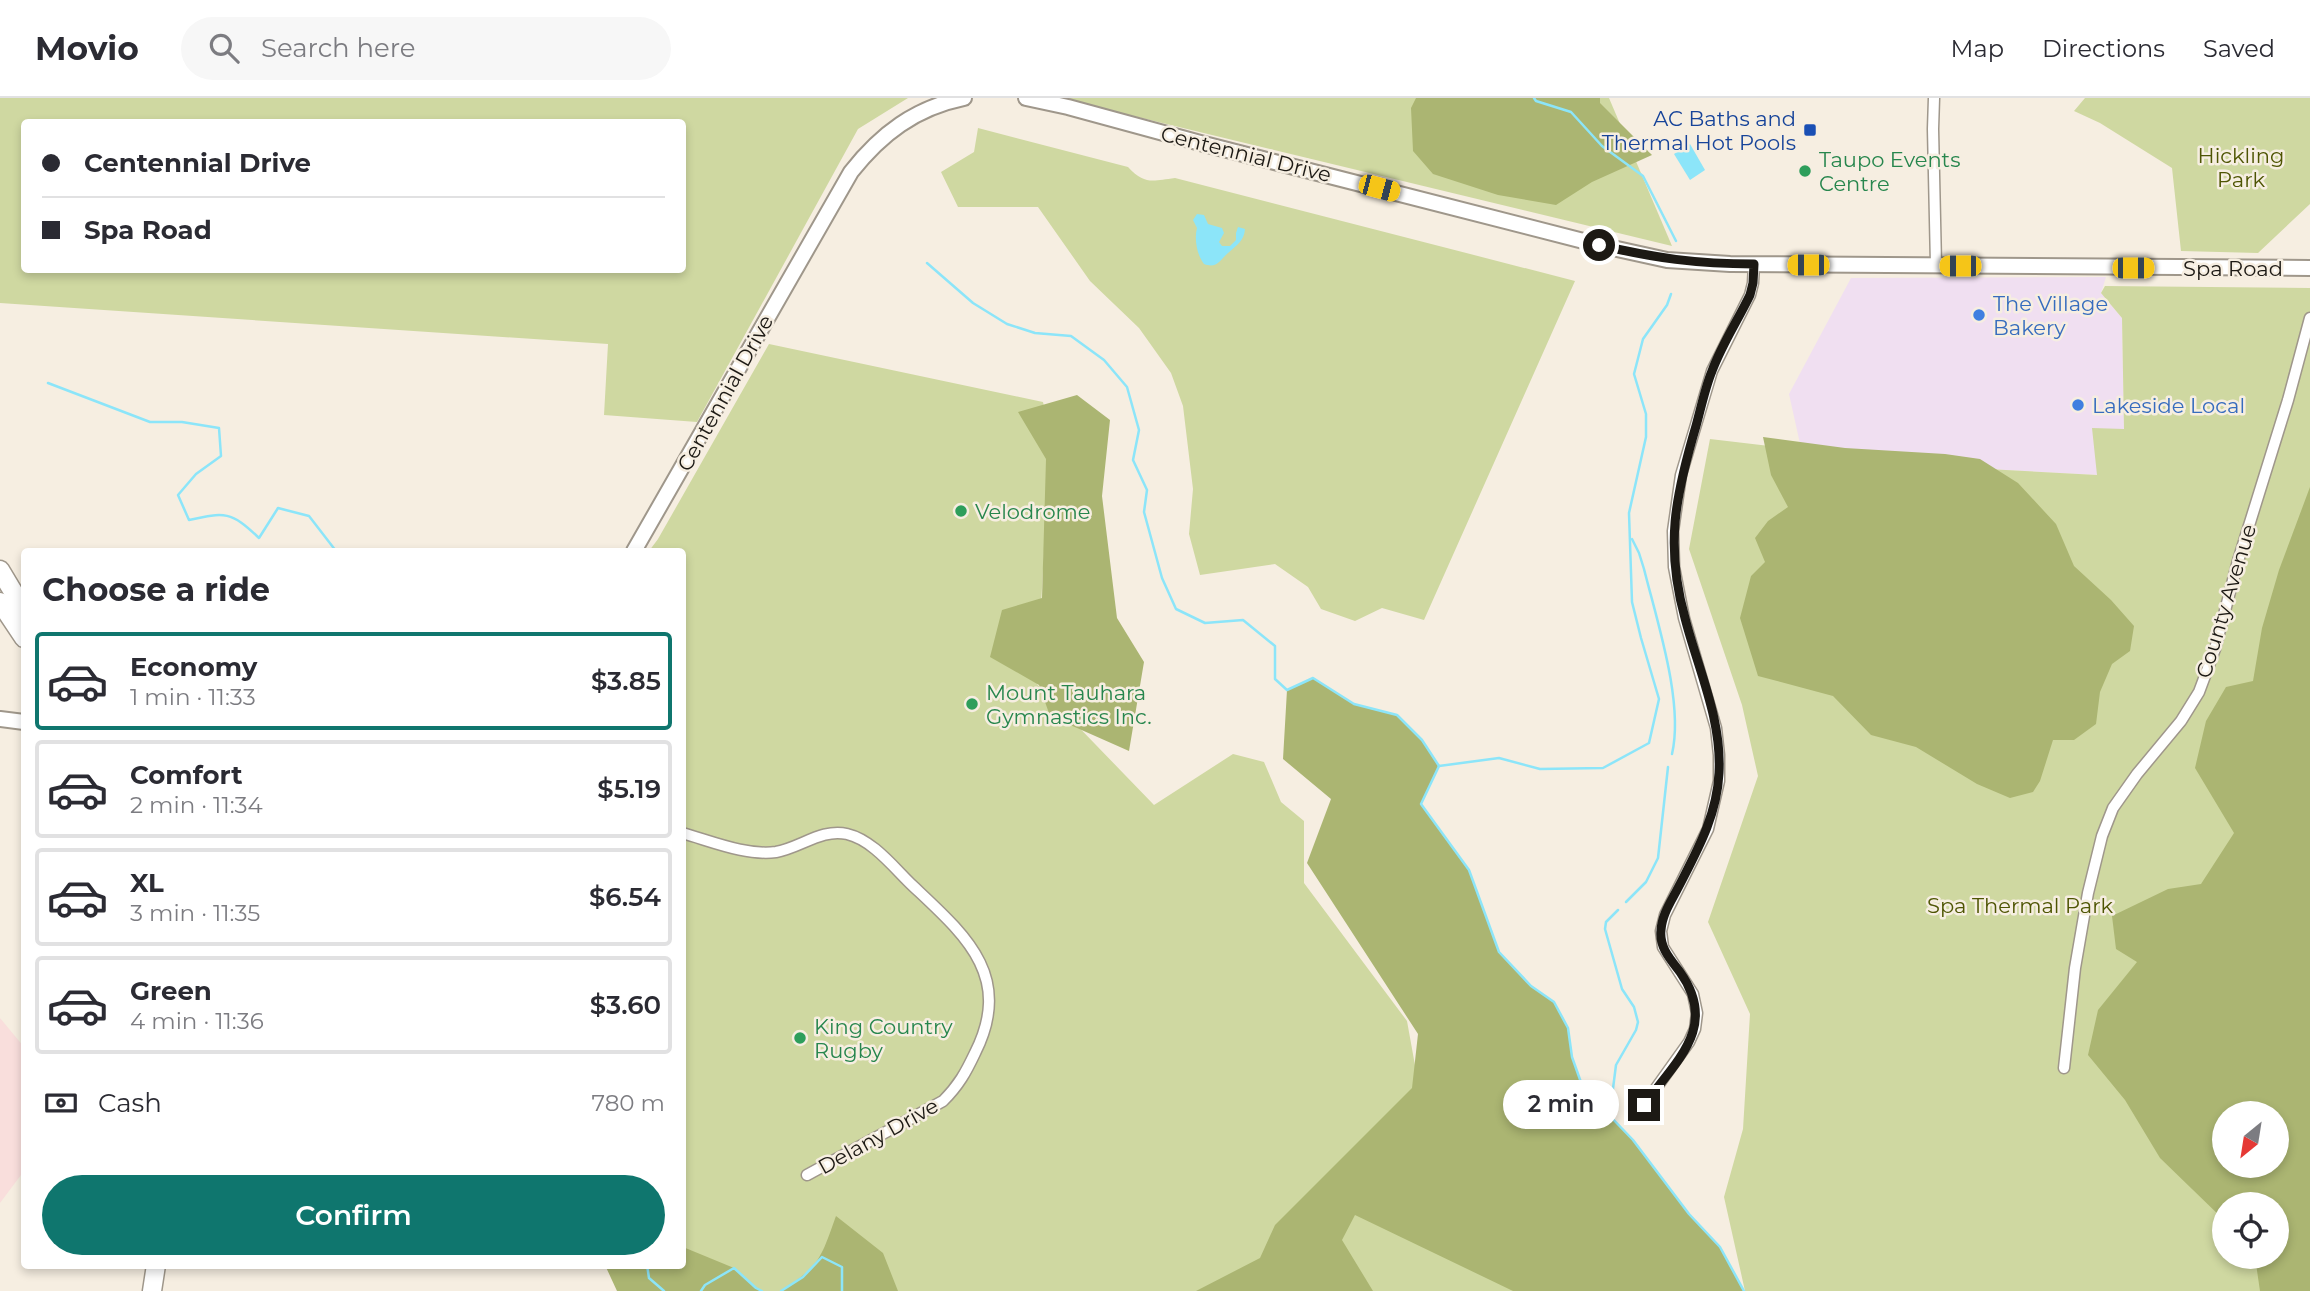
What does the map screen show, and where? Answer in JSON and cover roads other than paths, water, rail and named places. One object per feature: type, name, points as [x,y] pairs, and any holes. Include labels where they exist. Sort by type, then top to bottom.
[{"type":"highway","points":[[0,570],[21,605]]},
{"type":"highway","points":[[0,591],[21,623]]},
{"type":"highway","points":[[0,602],[21,634]]},
{"type":"highway","points":[[145,1291],[148,1269]]},
{"type":"highway","points":[[152,1291],[155,1269]]},
{"type":"main road","name":"Centennial Drive","points":[[636,548],[851,172],[875,144],[901,123],[920,111],[964,98]]},
{"type":"main road","name":"Centennial Drive","points":[[1026,98],[1623,250],[1700,264],[1754,264]]},
{"type":"main road","name":"Spa Road","points":[[1754,264],[2310,268]]},
{"type":"main road","points":[[0,719],[21,722]]},
{"type":"street","points":[[1934,98],[1936,265]]},
{"type":"street","points":[[1644,1105],[1689,1042],[1695,1029],[1697,1013],[1693,994],[1662,947],[1661,931],[1665,915],[1708,828],[1720,769],[1712,710],[1684,618],[1674,567],[1673,530],[1681,475],[1712,371],[1750,295],[1754,264]]},
{"type":"street","name":"County Avenue","points":[[2064,1068],[2075,968],[2088,893],[2102,836],[2113,808],[2181,721],[2199,692],[2215,649],[2238,561],[2288,400],[2310,318]]},
{"type":"street","name":"Delany Drive","points":[[686,834],[751,851],[774,852],[825,834],[845,833],[861,838],[960,931],[977,955],[981,966],[988,986],[991,1010],[981,1041],[959,1085],[943,1101],[807,1175]]},
{"type":"water","points":[[1690,144],[1705,170],[1690,180],[1674,154]]},
{"type":"water","points":[[1197,214],[1204,215],[1208,224],[1222,228],[1224,233],[1219,242],[1222,246],[1230,246],[1236,240],[1238,227],[1245,229],[1240,242],[1215,265],[1204,264],[1200,256],[1196,242],[1197,228],[1193,220]]},
{"type":"waterway","points":[[1534,98],[1571,112],[1602,146],[1643,176],[1676,241]]},
{"type":"waterway","points":[[927,263],[973,303],[1007,324],[1035,333],[1071,336],[1104,360],[1127,387],[1139,430],[1133,460],[1147,490],[1144,512],[1162,578],[1176,609],[1205,623],[1243,620],[1275,646],[1275,679],[1287,690],[1313,678],[1354,704],[1397,715],[1422,740],[1439,766]]},
{"type":"waterway","points":[[1439,766],[1499,758],[1540,769],[1603,768],[1649,743],[1659,699],[1632,602],[1629,513],[1646,437],[1646,414],[1634,374],[1643,339],[1667,305],[1671,294]]},
{"type":"waterway","points":[[48,383],[150,422],[182,422],[219,428],[221,456],[196,474],[178,495],[189,520],[227,516],[234,518],[259,538],[278,508],[309,516],[334,548]]},
{"type":"waterway","points":[[1632,539],[1644,569],[1672,687],[1675,711],[1672,754]]},
{"type":"waterway","points":[[1439,766],[1421,804],[1469,870],[1499,952],[1531,986],[1554,1002],[1568,1028],[1572,1057],[1583,1088],[1633,1140],[1689,1214],[1720,1247],[1744,1291]]},
{"type":"waterway","points":[[1626,902],[1646,882],[1658,858],[1668,767]]},
{"type":"waterway","points":[[1610,1112],[1616,1065],[1638,1022],[1634,1007],[1622,989],[1605,929],[1606,922],[1618,910]]},
{"type":"waterway","points":[[781,1291],[803,1277],[822,1257],[842,1267],[842,1291]]},
{"type":"waterway","points":[[701,1291],[705,1285],[734,1268],[762,1291]]},
{"type":"waterway","points":[[648,1269],[649,1278],[664,1291]]},
{"type":"place","name":"AC Baths and Thermal Hot Pools","points":[[1810,130]]},
{"type":"place","name":"Taupo Events Centre","points":[[1805,171]]},
{"type":"place","name":"The Village Bakery","points":[[1979,315]]},
{"type":"place","name":"Lakeside Local","points":[[2078,405]]},
{"type":"place","name":"Velodrome","points":[[961,511]]},
{"type":"place","name":"Mount Tauhara Gymnastics Inc.","points":[[972,704]]},
{"type":"place","name":"King Country Rugby","points":[[800,1038]]},
{"type":"park label","name":"Hickling Park","points":[[2241,167]]},
{"type":"park label","name":"Spa Thermal Park","points":[[2020,905]]}]
